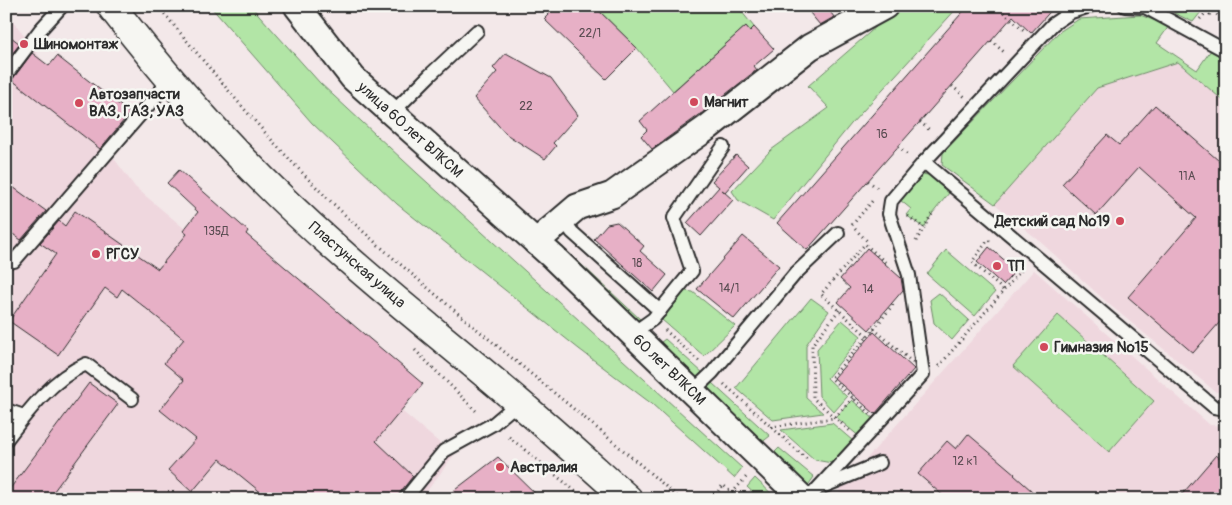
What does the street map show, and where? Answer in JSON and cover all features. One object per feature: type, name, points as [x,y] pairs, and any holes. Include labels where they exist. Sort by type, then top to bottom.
[{"type":"main road","name":"Пластунская улица","points":[[111,6],[170,80],[227,142],[337,250],[519,402],[628,499]]},
{"type":"street","name":"улица 60 лет ВЛКСМ","points":[[296,6],[353,78],[536,242]]},
{"type":"street","points":[[536,242],[577,207],[612,195],[707,128],[810,47],[878,8]]},
{"type":"street","name":"60 лет ВЛКСМ","points":[[536,242],[692,392],[810,494]]},
{"type":"lane","points":[[6,75],[40,30],[62,6]]},
{"type":"lane","points":[[1125,6],[1145,6],[1160,10],[1226,51]]},
{"type":"lane","points":[[808,499],[810,494],[923,374],[909,278],[890,214],[891,201],[924,162],[1053,24],[1071,12],[1085,7]]},
{"type":"lane","points":[[392,113],[430,74],[477,31]]},
{"type":"lane","points":[[14,261],[170,80]]},
{"type":"lane","points":[[632,334],[657,315],[692,271],[674,218],[723,147]]},
{"type":"lane","points":[[924,162],[1214,407],[1226,409]]},
{"type":"lane","points":[[564,219],[572,232],[657,315]]},
{"type":"lane","points":[[692,392],[712,373],[795,274],[838,234]]},
{"type":"lane","points":[[6,440],[24,416],[54,384],[71,371],[86,364],[132,399]]},
{"type":"lane","points":[[405,499],[444,451],[492,424],[519,402]]},
{"type":"lane","points":[[6,410],[24,416]]},
{"type":"lane","points":[[810,494],[880,464]]},
{"type":"path","points":[[158,6],[222,84],[288,158],[355,224],[442,300],[680,499]]},
{"type":"path","points":[[996,6],[1036,42]]},
{"type":"path","points":[[1207,6],[1205,10],[1210,14],[1213,11],[1226,23]]},
{"type":"path","points":[[991,41],[1005,54]]},
{"type":"path","points":[[952,86],[966,98]]},
{"type":"path","points":[[920,122],[933,133]]},
{"type":"path","points":[[898,147],[911,158]]},
{"type":"path","points":[[868,181],[881,192]]},
{"type":"path","points":[[905,262],[932,214]]},
{"type":"path","points":[[906,215],[924,228]]},
{"type":"path","points":[[995,246],[988,240],[972,262],[1003,290]]},
{"type":"path","points":[[867,336],[821,294],[866,244],[887,264]]},
{"type":"path","points":[[935,370],[1033,255]]},
{"type":"path","points":[[1016,263],[1022,268]]},
{"type":"path","points":[[874,328],[920,369],[876,419],[854,397],[830,378],[897,299]]},
{"type":"path","points":[[839,310],[812,345],[813,398],[861,442]]},
{"type":"path","points":[[657,315],[712,373],[809,461]]},
{"type":"path","points":[[771,427],[834,418],[854,397]]},
{"type":"path","points":[[509,437],[585,499]]},
{"type":"path","points":[[712,499],[723,485],[732,493],[748,474]]},
{"type":"shaded area","points":[[6,11],[135,187],[454,455],[421,499],[6,499]]},
{"type":"shaded area","name":"Детский сад №19","points":[[1178,62],[1226,103],[1226,392],[1216,392],[1111,306],[1036,238],[995,204],[1097,88]]},
{"type":"shaded area","name":"Гимназия №15","points":[[1034,270],[1210,425],[1226,426],[1226,499],[847,499],[838,491]]},
{"type":"green space","points":[[210,6],[251,6],[320,83],[742,468],[734,478],[652,404],[579,349],[397,204],[312,123]]},
{"type":"green space","points":[[594,6],[737,6],[754,27],[750,31],[746,26],[673,91],[637,48]]},
{"type":"green space","points":[[900,6],[959,6],[851,124],[773,220],[738,200],[732,191],[771,150],[829,108],[808,86]]},
{"type":"green space","points":[[1174,6],[1205,7],[1193,22],[1174,13]]},
{"type":"green space","points":[[1140,15],[1169,26],[1157,43],[1197,70],[1211,50],[1226,58],[1226,103],[1178,62],[1097,88],[995,204],[942,165],[943,153],[1059,32],[1079,19]]},
{"type":"green space","points":[[921,174],[929,175],[949,193],[932,214],[924,228],[906,215],[911,209],[900,200]]},
{"type":"green space","points":[[554,239],[640,319],[630,322],[548,245]]},
{"type":"green space","points":[[946,250],[995,292],[975,316],[927,274]]},
{"type":"green space","points":[[685,291],[693,292],[735,326],[704,356],[662,320]]},
{"type":"green space","points":[[939,293],[969,320],[952,340],[934,323],[930,300]]},
{"type":"green space","points":[[811,298],[829,311],[806,345],[806,398],[823,413],[773,420],[736,388]]},
{"type":"green space","points":[[1058,315],[1154,401],[1109,452],[1013,366]]},
{"type":"green space","points":[[842,320],[861,336],[827,378],[847,397],[834,412],[819,396],[817,349]]},
{"type":"green space","points":[[665,339],[703,373],[696,380],[656,346]]},
{"type":"green space","points":[[712,383],[770,436],[761,443],[705,391]]},
{"type":"green space","points":[[852,400],[875,420],[861,438],[836,417]]},
{"type":"green space","points":[[832,423],[853,441],[832,463],[815,460],[781,430]]},
{"type":"green space","points":[[779,448],[814,477],[806,488],[770,457]]},
{"type":"green space","points":[[755,478],[777,499],[760,499],[747,487]]},
{"type":"building","points":[[557,6],[594,6],[637,48],[606,79],[544,19]]},
{"type":"building","points":[[819,6],[826,6],[834,17],[820,25],[810,13]]},
{"type":"building","points":[[968,6],[1055,6],[1031,33],[1013,16],[807,250],[777,223]]},
{"type":"building","points":[[746,26],[750,31],[754,27],[774,49],[754,66],[757,70],[652,149],[641,136],[647,130],[640,121]]},
{"type":"building","points":[[6,33],[20,44],[6,61]]},
{"type":"building","name":"Автозапчасти ВАЗ, ГАЗ, УАЗ","points":[[32,53],[49,66],[57,56],[130,113],[100,149],[12,80]]},
{"type":"building","points":[[506,53],[551,78],[578,115],[553,143],[556,146],[545,159],[506,134],[474,98],[497,72],[493,68]]},
{"type":"building","points":[[1155,105],[1226,167],[1226,315],[1193,353],[1128,297],[1196,218],[1139,167],[1096,215],[1062,184],[1107,135],[1119,145]]},
{"type":"building","points":[[736,155],[748,166],[725,192],[722,190],[733,200],[701,236],[687,223],[719,187],[712,181]]},
{"type":"building","points":[[179,170],[248,231],[246,234],[423,384],[376,441],[413,476],[395,499],[269,499],[220,459],[192,492],[168,470],[196,439],[160,410],[184,380],[164,363],[184,339],[122,289],[117,297],[105,288],[58,355],[9,321],[56,254],[40,243],[59,221],[65,226],[75,211],[158,269],[187,234],[183,231],[198,212],[167,183]]},
{"type":"building","points":[[6,182],[46,211],[21,240],[6,229]]},
{"type":"building","points":[[617,222],[644,246],[640,251],[667,275],[653,292],[594,239],[607,224]]},
{"type":"building","points":[[743,236],[779,266],[734,319],[697,289]]},
{"type":"building","name":"ТП","points":[[989,247],[1016,270],[1003,285],[977,262]]},
{"type":"building","points":[[867,248],[901,278],[903,290],[869,330],[838,302],[850,288],[840,279]]},
{"type":"building","points":[[874,332],[914,369],[875,414],[834,378]]},
{"type":"building","points":[[89,383],[118,404],[48,499],[6,499],[6,494]]},
{"type":"building","points":[[968,434],[1041,499],[947,499],[918,474],[947,441],[956,449]]},
{"type":"building","points":[[1216,455],[1226,463],[1226,499],[1178,499]]},
{"type":"building","points":[[498,457],[541,499],[443,499]]},
{"type":"place","name":"Шиномонтаж","points":[[24,44]]},
{"type":"place","name":"Магнит","points":[[694,102]]},
{"type":"place","name":"Автозапчасти ВАЗ, ГАЗ, УАЗ","points":[[79,103]]},
{"type":"place","name":"Детский сад №19","points":[[1120,221]]},
{"type":"place","name":"РГСУ","points":[[96,254]]},
{"type":"place","name":"ТП","points":[[997,266]]},
{"type":"place","name":"Гимназия №15","points":[[1044,347]]},
{"type":"place","name":"Австралия","points":[[500,467]]}]
